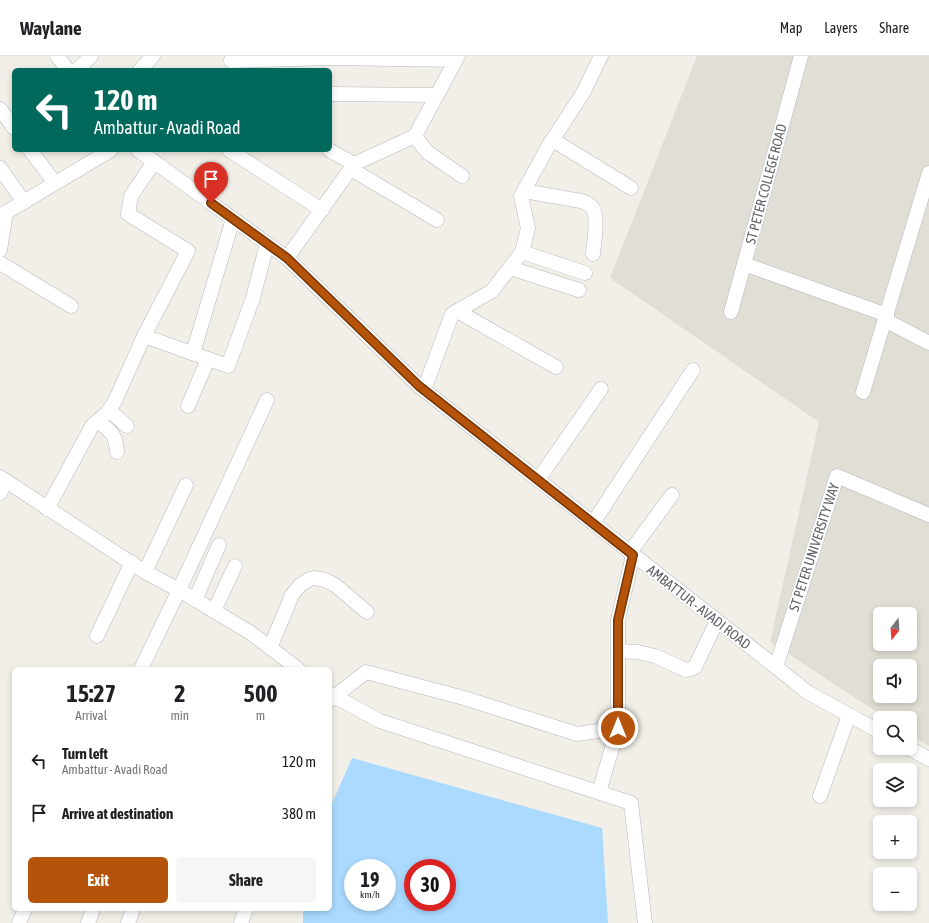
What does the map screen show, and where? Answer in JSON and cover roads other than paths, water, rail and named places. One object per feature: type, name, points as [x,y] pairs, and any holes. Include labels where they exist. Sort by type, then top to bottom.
[{"type":"street","points":[[57,56],[66,68]]},
{"type":"street","points":[[79,68],[91,56]]},
{"type":"street","points":[[142,68],[153,56]]},
{"type":"street","points":[[232,56],[231,61],[330,58],[457,58],[415,136],[352,166],[287,258]]},
{"type":"street","name":"ST PETER COLLEGE ROAD","points":[[731,312],[801,56]]},
{"type":"street","points":[[424,390],[452,314],[492,291],[522,252],[528,228],[521,196],[553,140],[604,57]]},
{"type":"street","points":[[332,94],[436,95]]},
{"type":"street","points":[[0,109],[12,125]]},
{"type":"street","points":[[415,136],[427,152],[462,176]]},
{"type":"street","points":[[553,140],[631,188]]},
{"type":"street","points":[[32,152],[55,183]]},
{"type":"street","points":[[0,250],[3,214],[109,152]]},
{"type":"street","name":"AMBATTUR - AVADI ROAD","points":[[142,152],[287,258],[424,390],[593,524],[807,692],[873,728]]},
{"type":"street","points":[[232,152],[322,210]]},
{"type":"street","points":[[331,152],[437,220]]},
{"type":"street","points":[[47,509],[92,426],[109,410],[115,400],[144,336],[188,251],[128,214],[131,196],[154,162]]},
{"type":"street","points":[[0,168],[24,202]]},
{"type":"street","points":[[863,392],[929,173]]},
{"type":"street","points":[[524,191],[581,201],[592,207],[595,215],[593,254]]},
{"type":"street","points":[[193,353],[233,219]]},
{"type":"street","points":[[144,336],[228,366],[253,298],[267,244]]},
{"type":"street","points":[[522,252],[585,273]]},
{"type":"street","points":[[0,263],[71,306]]},
{"type":"street","points":[[744,264],[886,317],[929,343]]},
{"type":"street","points":[[510,268],[579,290]]},
{"type":"street","points":[[457,311],[556,367]]},
{"type":"street","points":[[188,406],[208,359]]},
{"type":"street","points":[[593,524],[693,370]]},
{"type":"street","points":[[538,480],[601,389]]},
{"type":"street","points":[[142,667],[267,400]]},
{"type":"street","points":[[109,410],[127,426]]},
{"type":"street","points":[[98,421],[111,432],[117,441],[117,452]]},
{"type":"street","name":"ST PETER UNIVERSITY WAY","points":[[776,668],[837,476],[929,515]]},
{"type":"street","points":[[2,483],[47,509],[132,562],[145,572],[179,590],[251,633],[293,667]]},
{"type":"street","points":[[145,572],[186,486]]},
{"type":"street","points":[[599,792],[618,728],[618,620],[631,553],[672,495]]},
{"type":"street","points":[[194,600],[219,545]]},
{"type":"street","points":[[97,636],[132,562]]},
{"type":"street","points":[[214,612],[235,566]]},
{"type":"street","points":[[270,648],[292,595],[300,585],[310,579],[314,578],[325,580],[335,585],[367,612]]},
{"type":"street","points":[[618,651],[638,652],[655,656],[686,670],[692,669],[695,667],[717,621]]},
{"type":"street","points":[[332,696],[366,672],[464,698],[577,734],[618,728]]},
{"type":"street","points":[[332,697],[380,721],[631,803],[645,923]]},
{"type":"street","points":[[820,796],[849,715]]},
{"type":"street","points":[[917,753],[929,759]]},
{"type":"street","points":[[19,923],[24,911]]},
{"type":"street","points":[[88,923],[92,911]]},
{"type":"street","points":[[128,923],[132,911]]},
{"type":"street","points":[[241,923],[245,911]]},
{"type":"water","points":[[352,758],[602,828],[608,923],[303,923],[303,911],[332,911],[332,803]]}]
